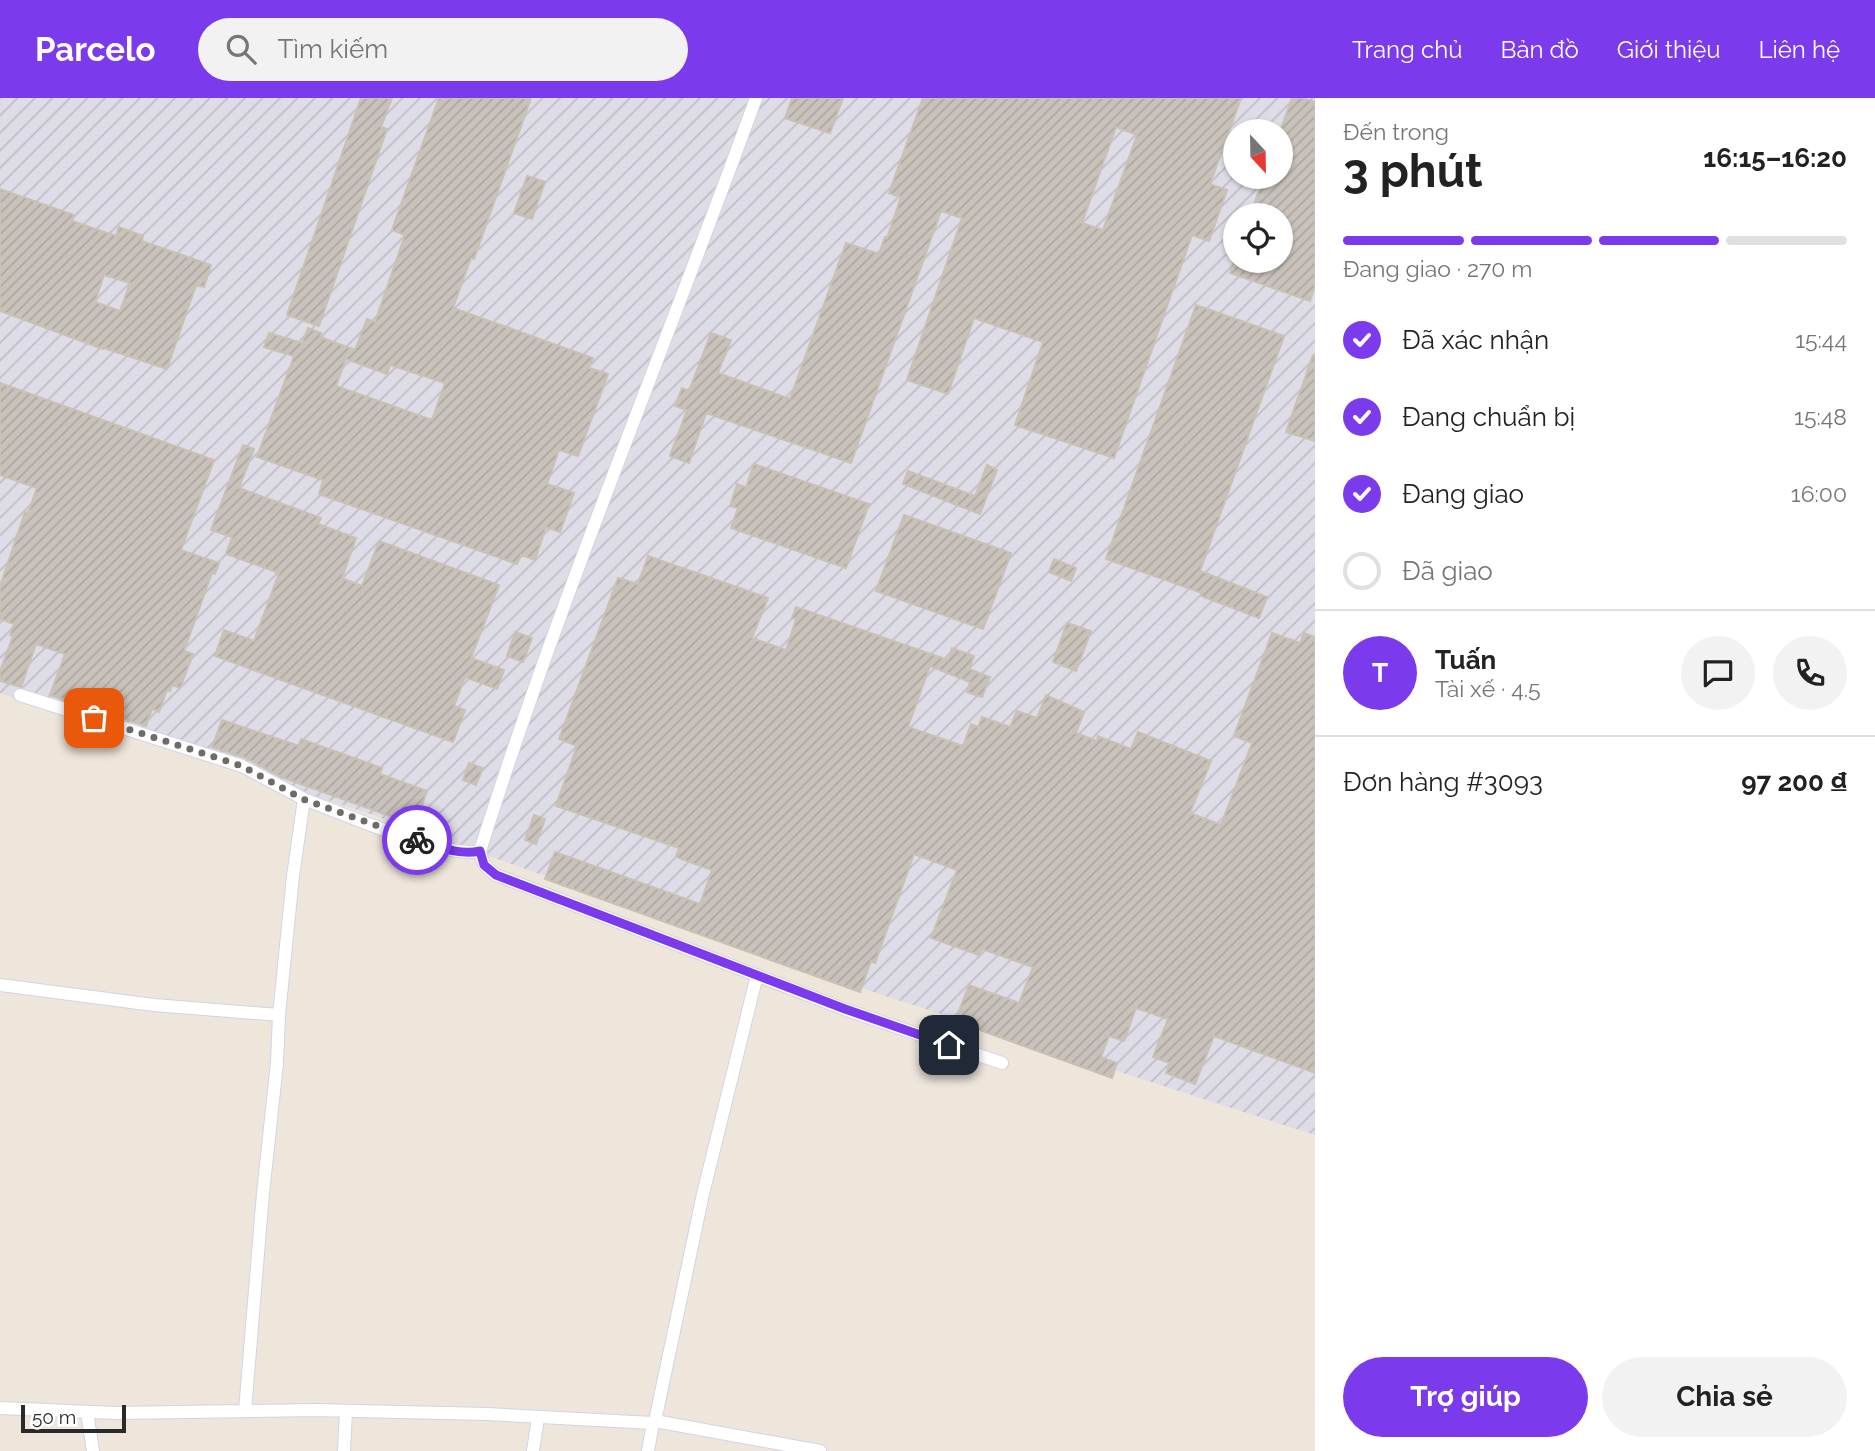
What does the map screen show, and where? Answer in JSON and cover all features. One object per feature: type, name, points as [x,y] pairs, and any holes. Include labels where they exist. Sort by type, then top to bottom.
[{"type":"street","points":[[756,98],[568,598],[480,851],[484,865],[496,875],[845,1009],[1002,1063]]},
{"type":"street","points":[[20,695],[242,766],[303,799],[442,848],[470,853],[480,851]]},
{"type":"street","points":[[245,1411],[277,1063],[279,1014],[303,799]]},
{"type":"street","points":[[648,1451],[703,1194],[757,975]]},
{"type":"street","points":[[0,985],[154,1005],[279,1014]]},
{"type":"street","points":[[0,1408],[87,1412],[345,1411],[654,1422],[820,1451]]},
{"type":"street","points":[[344,1451],[345,1411]]},
{"type":"street","points":[[87,1412],[93,1451]]},
{"type":"street","points":[[533,1451],[538,1417]]},
{"type":"shaded area","points":[[0,98],[1315,98],[1315,1135],[861,988],[379,817],[0,693]]},
{"type":"building","points":[[361,98],[392,98],[381,127],[387,129],[319,326],[287,315]]},
{"type":"building","points":[[439,98],[531,98],[474,259],[471,258],[453,308],[593,358],[589,368],[608,374],[578,456],[559,450],[547,484],[574,493],[560,532],[546,527],[535,560],[521,555],[517,564],[319,494],[323,480],[257,457],[294,356],[264,347],[269,333],[302,343],[308,328],[321,333],[320,337],[355,350],[367,319],[375,322],[405,235],[392,230]],"holes":[[[346,359],[387,374],[390,365],[445,383],[432,420],[336,386]]]},
{"type":"building","points":[[792,98],[843,98],[830,133],[785,118]]},
{"type":"building","points":[[923,98],[1241,98],[1233,119],[1223,119],[1223,148],[1210,184],[1227,190],[1209,241],[1192,235],[1114,458],[1015,425],[1043,342],[974,318],[948,394],[907,380],[962,218],[941,211],[851,463],[706,413],[689,463],[670,456],[687,410],[675,406],[682,388],[689,391],[711,333],[731,340],[718,373],[790,399],[846,243],[879,254],[901,197],[889,193]],"holes":[[[1116,127],[1137,135],[1103,230],[1082,223]]]},
{"type":"building","points":[[1292,98],[1315,102],[1315,286],[1310,301],[1230,273],[1293,273],[1293,203],[1254,203],[1260,189],[1293,189],[1293,119],[1285,119]]},
{"type":"building","points":[[527,176],[545,182],[532,219],[514,213]]},
{"type":"building","points":[[0,189],[74,215],[72,221],[116,236],[119,227],[143,236],[142,241],[211,265],[204,287],[196,285],[167,369],[103,349],[0,311]],"holes":[[[104,275],[130,283],[120,311],[95,302]]]},
{"type":"building","points":[[1196,305],[1284,336],[1200,571],[1267,597],[1259,618],[1201,596],[1202,593],[1106,559]]},
{"type":"building","points":[[1315,355],[1315,441],[1286,432]]},
{"type":"building","points":[[0,383],[214,460],[181,550],[219,563],[215,574],[212,573],[184,651],[193,654],[180,688],[172,685],[170,691],[167,690],[159,712],[152,709],[146,726],[50,695],[65,654],[36,644],[21,687],[0,681],[0,671],[13,636],[10,635],[14,624],[0,619],[0,586],[25,512],[28,513],[37,488],[0,475]]},
{"type":"building","points":[[243,445],[254,449],[239,488],[321,518],[318,524],[356,538],[342,578],[362,586],[379,541],[499,585],[471,658],[504,670],[497,689],[465,677],[454,706],[465,710],[453,742],[215,656],[224,630],[254,641],[279,573],[226,554],[232,537],[211,530]]},
{"type":"building","points":[[754,464],[869,504],[846,568],[731,528],[738,508],[730,506],[737,484],[746,487]]},
{"type":"building","points":[[987,465],[997,470],[980,514],[903,484],[908,471],[975,496]]},
{"type":"building","points":[[904,515],[1011,553],[983,629],[876,591]]},
{"type":"building","points":[[648,556],[768,598],[752,638],[786,650],[796,619],[792,618],[796,607],[948,660],[952,648],[974,656],[969,669],[990,677],[982,697],[967,692],[970,682],[930,666],[908,727],[963,746],[971,724],[978,727],[982,717],[1010,727],[1017,711],[1037,718],[1046,695],[1084,712],[1076,733],[1097,741],[1098,736],[1131,749],[1138,732],[1211,761],[1190,813],[1221,825],[1252,743],[1234,736],[1272,633],[1300,643],[1304,633],[1315,637],[1315,1073],[1214,1036],[1195,1084],[1166,1073],[1170,1063],[1153,1057],[1168,1019],[1136,1008],[1124,1041],[1109,1036],[1101,1057],[1117,1063],[1112,1078],[955,1021],[969,985],[1019,1003],[1033,967],[982,949],[979,955],[931,938],[957,870],[914,854],[875,963],[871,961],[860,992],[545,879],[555,852],[700,904],[712,870],[676,857],[679,848],[556,806],[577,746],[559,739],[618,578],[638,584]]},
{"type":"building","points":[[1054,559],[1076,568],[1071,581],[1049,572]]},
{"type":"building","points":[[1067,623],[1091,631],[1076,671],[1053,662]]},
{"type":"building","points":[[515,632],[532,638],[523,662],[507,656]]},
{"type":"building","points":[[222,720],[299,746],[301,739],[382,768],[380,774],[427,791],[415,825],[281,777],[246,758],[212,747]]},
{"type":"building","points":[[469,763],[483,768],[476,785],[463,780]]},
{"type":"building","points":[[534,815],[545,819],[536,844],[525,840]]},
{"type":"way so far","points":[[94,718],[242,766],[303,799],[417,840]]},
{"type":"route","points":[[417,840],[449,850],[470,853],[480,851],[484,865],[496,875],[845,1009],[949,1045]]}]
